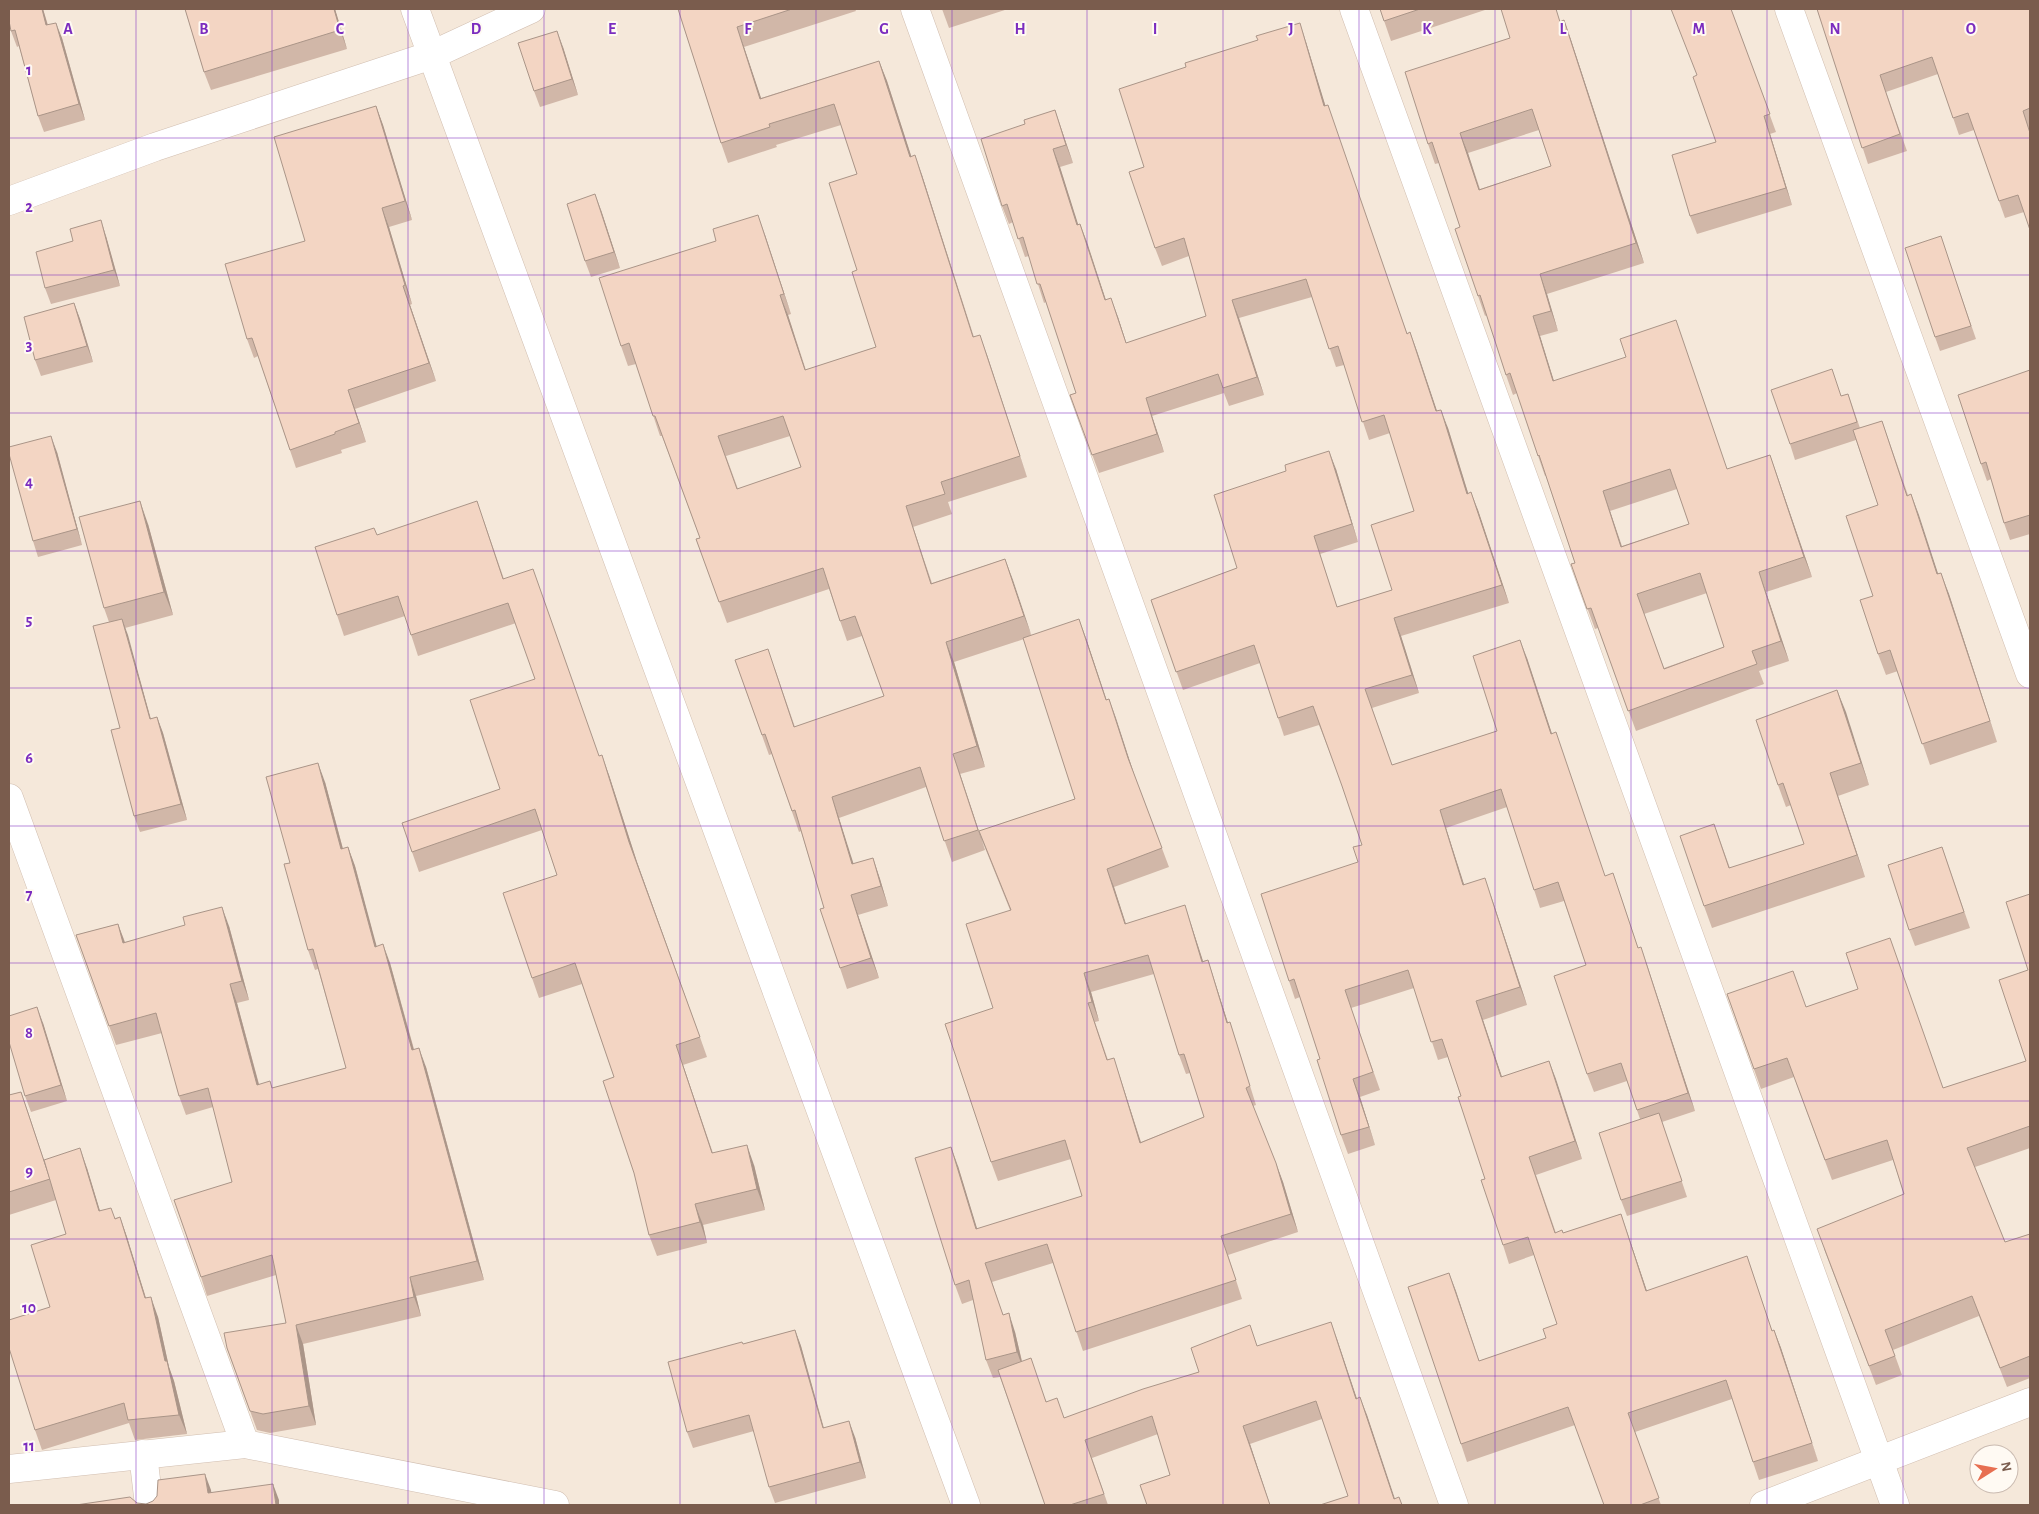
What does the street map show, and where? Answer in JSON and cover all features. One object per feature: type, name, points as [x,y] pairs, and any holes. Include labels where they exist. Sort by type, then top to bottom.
[{"type":"street","points":[[415,9],[966,1505]]},
{"type":"street","points":[[9,201],[155,147],[432,55],[531,9]]},
{"type":"street","points":[[915,9],[1454,1505]]},
{"type":"street","points":[[1354,9],[1895,1505]]},
{"type":"street","points":[[1789,9],[2030,674]]},
{"type":"street","points":[[9,798],[245,1444]]},
{"type":"street","points":[[1764,1505],[2030,1402]]},
{"type":"street","points":[[9,1469],[245,1444],[555,1505]]},
{"type":"street","points":[[144,1454],[149,1505]]},
{"type":"shaded area","points":[[9,9],[2030,9],[2030,1505],[9,1505]]},
{"type":"building","points":[[9,9],[42,9],[46,25],[56,23],[79,104],[38,116],[15,30],[11,31]]},
{"type":"building","points":[[185,9],[334,9],[340,30],[204,72]]},
{"type":"building","points":[[678,9],[792,9],[737,27],[760,99],[879,61],[910,157],[915,155],[973,337],[980,335],[1020,456],[941,482],[945,494],[906,506],[931,584],[1005,559],[1024,616],[946,642],[977,746],[953,754],[978,830],[944,841],[920,767],[832,797],[852,864],[873,858],[881,886],[851,895],[871,958],[840,968],[820,909],[824,908],[795,810],[792,811],[765,734],[762,735],[735,660],[768,649],[794,727],[884,696],[855,616],[840,621],[823,568],[719,602],[696,539],[700,538],[655,416],[653,416],[629,343],[621,346],[599,278],[716,241],[713,229],[758,215],[784,294],[780,295],[805,370],[876,347],[852,272],[857,270],[829,183],[857,174],[834,104],[769,124],[770,127],[721,143]],"holes":[[[783,416],[801,467],[737,489],[718,436]]]},
{"type":"building","points":[[1380,9],[1420,9],[1384,21]]},
{"type":"building","points":[[1501,9],[1556,9],[1560,22],[1564,20],[1636,243],[1540,274],[1551,311],[1533,316],[1553,381],[1626,357],[1620,339],[1676,320],[1727,469],[1770,455],[1804,557],[1759,572],[1781,641],[1752,651],[1757,664],[1628,711],[1591,608],[1587,609],[1571,564],[1575,563],[1539,455],[1510,373],[1506,375],[1480,295],[1478,296],[1455,229],[1460,227],[1432,142],[1428,144],[1405,72],[1510,38]],"holes":[[[1532,109],[1551,166],[1479,190],[1460,133]],[[1670,469],[1689,524],[1621,547],[1603,491]],[[1700,573],[1724,647],[1664,669],[1637,594]]]},
{"type":"building","points":[[1671,9],[1731,9],[1770,114],[1764,116],[1786,188],[1690,216],[1672,155],[1716,142],[1693,77],[1697,75]]},
{"type":"building","points":[[1817,9],[2030,9],[2030,108],[2023,111],[2030,133],[2030,230],[2018,195],[1999,201],[1968,113],[1953,118],[1932,57],[1880,75],[1900,134],[1862,148]]},
{"type":"building","points":[[1300,23],[1324,106],[1328,105],[1407,334],[1410,332],[1436,411],[1441,410],[1467,494],[1471,492],[1502,585],[1394,618],[1412,675],[1365,689],[1392,765],[1497,731],[1473,656],[1520,640],[1551,734],[1556,732],[1605,876],[1613,873],[1638,948],[1641,947],[1688,1093],[1637,1110],[1621,1063],[1587,1074],[1554,976],[1586,965],[1558,882],[1534,890],[1501,789],[1440,810],[1463,885],[1485,878],[1520,987],[1476,1001],[1501,1077],[1549,1061],[1575,1141],[1529,1157],[1555,1233],[1562,1230],[1563,1233],[1621,1214],[1646,1291],[1747,1256],[1812,1443],[1753,1462],[1726,1380],[1628,1413],[1659,1498],[1640,1505],[1604,1505],[1568,1407],[1461,1444],[1408,1287],[1449,1273],[1479,1361],[1546,1338],[1543,1329],[1557,1324],[1528,1237],[1503,1245],[1481,1180],[1485,1179],[1458,1097],[1461,1096],[1442,1039],[1431,1042],[1408,970],[1345,990],[1373,1072],[1353,1079],[1369,1127],[1341,1135],[1317,1060],[1320,1059],[1294,979],[1289,981],[1261,894],[1358,862],[1353,847],[1362,845],[1342,786],[1313,706],[1278,718],[1254,645],[1176,672],[1151,600],[1237,568],[1214,495],[1286,471],[1285,465],[1329,451],[1352,524],[1314,536],[1337,607],[1392,590],[1371,525],[1414,511],[1384,415],[1362,422],[1338,346],[1329,349],[1306,279],[1232,300],[1257,377],[1223,388],[1218,374],[1146,398],[1157,434],[1092,455],[1070,395],[1076,393],[1040,284],[1037,284],[1023,237],[1018,239],[1007,204],[1002,206],[981,139],[1025,124],[1024,120],[1055,110],[1066,145],[1053,149],[1077,225],[1080,224],[1105,300],[1111,298],[1126,343],[1206,316],[1184,238],[1155,248],[1129,172],[1144,167],[1119,89],[1186,67],[1185,63],[1258,40],[1256,36]]},
{"type":"building","points":[[557,31],[572,79],[534,91],[518,43]]},
{"type":"building","points":[[376,106],[405,201],[382,208],[405,285],[403,286],[429,363],[348,390],[359,423],[290,450],[252,338],[247,339],[225,264],[305,241],[274,137]]},
{"type":"building","points":[[595,194],[614,252],[585,261],[567,204]]},
{"type":"building","points":[[101,220],[114,270],[45,288],[36,252],[73,241],[70,229]]},
{"type":"building","points":[[1941,236],[1971,326],[1935,337],[1905,248]]},
{"type":"building","points":[[74,303],[87,346],[35,360],[24,317]]},
{"type":"building","points":[[1832,369],[1841,396],[1848,394],[1857,422],[1790,444],[1771,390]]},
{"type":"building","points":[[2030,370],[2030,515],[2004,523],[1986,462],[1981,464],[1958,395]]},
{"type":"building","points":[[1882,421],[1907,496],[1911,494],[1937,574],[1941,573],[1990,721],[1922,744],[1890,650],[1878,654],[1860,600],[1873,596],[1846,516],[1878,505],[1853,430]]},
{"type":"building","points":[[51,436],[77,529],[33,541],[9,454],[9,447]]},
{"type":"building","points":[[140,501],[164,592],[104,608],[79,517]]},
{"type":"building","points":[[477,501],[503,579],[533,569],[599,756],[602,755],[629,842],[700,1037],[676,1045],[712,1153],[747,1145],[757,1189],[695,1204],[700,1222],[649,1235],[634,1173],[603,1081],[614,1077],[575,963],[532,978],[503,893],[557,875],[535,809],[412,852],[402,823],[500,789],[470,700],[535,679],[508,603],[411,635],[398,596],[337,615],[315,547],[374,528],[377,535]]},
{"type":"building","points":[[122,619],[150,719],[157,717],[181,804],[134,816],[111,730],[120,728],[93,626]]},
{"type":"building","points":[[1079,619],[1106,700],[1109,699],[1128,758],[1162,848],[1107,869],[1125,924],[1185,905],[1202,962],[1208,960],[1227,1023],[1230,1022],[1250,1086],[1246,1088],[1276,1163],[1291,1214],[1221,1236],[1236,1280],[1076,1332],[1047,1244],[985,1263],[1003,1315],[1009,1313],[1017,1352],[986,1360],[969,1280],[955,1285],[915,1158],[951,1147],[976,1229],[1082,1196],[1065,1140],[991,1162],[945,1024],[993,1008],[966,924],[1011,910],[979,831],[1075,799],[1023,638]],"holes":[[[1148,955],[1179,1055],[1184,1054],[1204,1117],[1140,1143],[1114,1058],[1107,1060],[1088,1003],[1092,1002],[1084,973]]]},
{"type":"building","points":[[1837,690],[1861,763],[1830,773],[1857,855],[1704,906],[1680,836],[1714,824],[1729,868],[1804,844],[1783,783],[1778,785],[1756,720]]},
{"type":"building","points":[[318,763],[341,849],[348,847],[375,947],[383,944],[412,1050],[419,1048],[477,1261],[410,1277],[414,1297],[296,1325],[309,1406],[263,1414],[250,1411],[227,1348],[224,1333],[286,1323],[272,1255],[201,1277],[174,1200],[232,1182],[208,1088],[179,1096],[156,1013],[109,1026],[76,935],[118,924],[123,943],[185,925],[183,917],[222,907],[242,981],[230,984],[257,1085],[270,1081],[272,1088],[346,1068],[313,949],[308,950],[284,864],[290,863],[266,777]]},
{"type":"building","points":[[1942,847],[1964,912],[1909,930],[1888,865]]},
{"type":"building","points":[[2030,894],[2030,1126],[1967,1148],[2005,1242],[2030,1234],[2030,1356],[2000,1368],[1972,1296],[1885,1330],[1895,1356],[1869,1366],[1817,1229],[1904,1194],[1887,1140],[1825,1160],[1787,1058],[1754,1069],[1727,994],[1793,971],[1806,1007],[1858,989],[1846,953],[1890,938],[1943,1088],[2026,1061],[1999,980],[2028,970],[2006,902]]},
{"type":"building","points":[[37,1007],[61,1085],[25,1096],[9,1042],[9,1016]]},
{"type":"building","points":[[21,1092],[50,1179],[9,1192],[9,1095]]},
{"type":"building","points":[[1659,1113],[1682,1181],[1621,1200],[1599,1133]]},
{"type":"building","points":[[80,1148],[99,1211],[111,1208],[115,1219],[120,1217],[145,1298],[151,1297],[179,1415],[128,1420],[124,1403],[35,1430],[9,1348],[9,1320],[50,1307],[31,1245],[66,1234],[44,1160]]},
{"type":"building","points":[[1331,1322],[1356,1399],[1360,1397],[1394,1499],[1399,1497],[1402,1505],[1320,1505],[1348,1496],[1316,1401],[1243,1426],[1270,1505],[1147,1505],[1140,1485],[1170,1475],[1152,1416],[1085,1440],[1104,1494],[1070,1505],[1045,1505],[998,1370],[1031,1358],[1046,1402],[1057,1398],[1064,1418],[1143,1389],[1199,1372],[1191,1348],[1250,1325],[1257,1346]]},
{"type":"building","points":[[795,1330],[823,1428],[849,1421],[860,1462],[769,1487],[749,1415],[687,1432],[668,1362]]},
{"type":"building","points":[[205,1474],[208,1493],[273,1484],[276,1505],[76,1505],[130,1497],[137,1503],[146,1504],[153,1501],[157,1496],[158,1480]]}]
